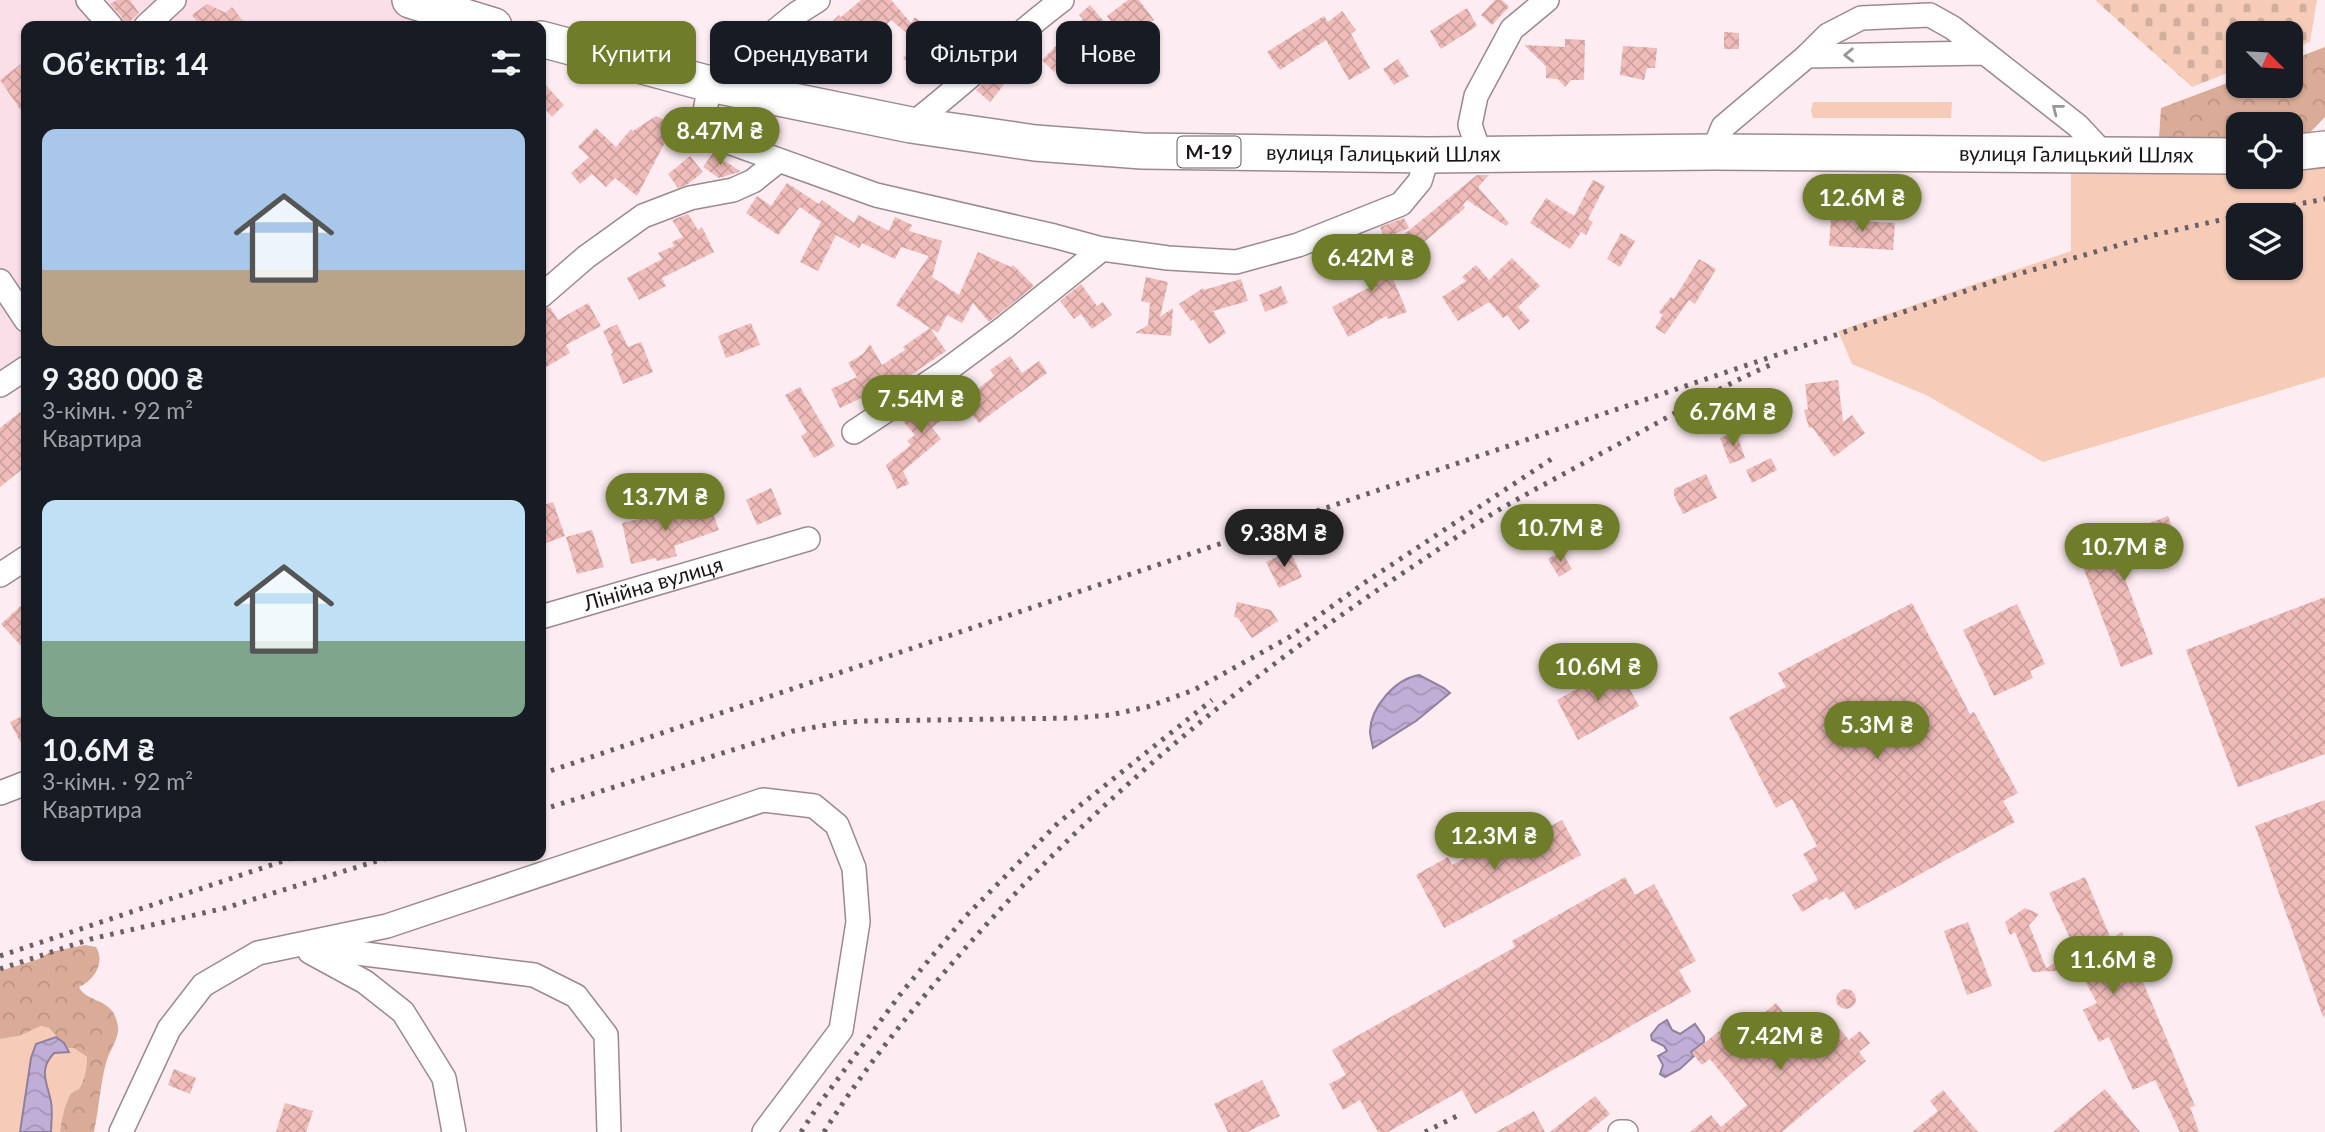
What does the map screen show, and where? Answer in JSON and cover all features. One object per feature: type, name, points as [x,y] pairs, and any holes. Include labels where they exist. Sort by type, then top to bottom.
[{"type":"highway","points":[[410,0],[478,21]]},
{"type":"highway","name":"вулиця Галицький Шлях","points":[[546,40],[710,84],[911,125],[1035,143],[1142,150],[1428,155],[1713,152],[2226,156]]},
{"type":"highway","points":[[2303,152],[2325,149]]},
{"type":"street","points":[[88,0],[107,21]]},
{"type":"street","points":[[151,21],[174,0]]},
{"type":"street","points":[[787,21],[818,0]]},
{"type":"street","points":[[911,125],[955,91],[1018,33],[1062,0]]},
{"type":"street","points":[[1480,154],[1469,125],[1476,96],[1512,29],[1547,0]]},
{"type":"street","points":[[1713,152],[1723,127],[1828,35],[1861,18],[1930,15],[1985,52],[2078,127],[2106,156]]},
{"type":"street","points":[[1807,56],[1985,52]]},
{"type":"street","points":[[710,84],[705,111],[707,126],[720,139],[778,161],[876,195],[1102,249],[1168,257],[1236,262],[1298,245],[1401,204],[1420,181],[1428,155]]},
{"type":"street","points":[[546,292],[586,257],[643,216],[690,198],[733,190],[753,181],[778,161]]},
{"type":"street","points":[[854,432],[1006,327],[1102,249]]},
{"type":"street","points":[[0,281],[21,312]]},
{"type":"street","points":[[0,385],[21,371]]},
{"type":"street","name":"Лінійна вулиця","points":[[546,616],[808,539]]},
{"type":"street","points":[[0,576],[21,561]]},
{"type":"street","points":[[0,793],[21,785]]},
{"type":"street","points":[[121,1132],[169,1029],[202,985],[258,953],[387,926],[764,800],[814,806],[837,825],[854,868],[858,922],[841,1030],[764,1132]]},
{"type":"street","points":[[299,946],[365,982],[404,1012],[444,1078],[454,1132]]},
{"type":"street","points":[[299,946],[534,975],[576,996],[607,1035],[609,1132]]},
{"type":"street","points":[[1620,1132],[1626,1132]]},
{"type":"shaded area","points":[[0,0],[425,0],[495,21],[21,21],[21,374],[0,388]]},
{"type":"green space","points":[[2095,0],[2317,0],[2310,42],[2303,45],[2303,21],[2226,21],[2226,74],[2192,87]]},
{"type":"green space","points":[[2325,47],[2325,117],[2303,140],[2303,112],[2226,112],[2226,150],[2158,152],[2161,108],[2226,84],[2226,98],[2303,98],[2303,55]]},
{"type":"green space","points":[[1813,102],[1952,102],[1951,118],[1813,118]]},
{"type":"green space","points":[[2325,138],[2325,377],[2043,462],[1926,395],[1852,364],[1838,331],[2071,251],[2071,154],[2226,150],[2226,189],[2303,189],[2303,143]]},
{"type":"green space","points":[[85,945],[96,947],[100,959],[93,976],[79,987],[86,995],[105,1004],[113,1012],[118,1032],[106,1063],[94,1132],[60,1132],[71,1093],[79,1089],[84,1077],[87,1057],[74,1048],[66,1048],[49,1028],[41,1026],[19,1036],[0,1039],[0,971],[39,959],[50,952]]},
{"type":"green space","points":[[41,1026],[49,1028],[56,1037],[36,1044],[31,1058],[20,1132],[0,1132],[0,1039],[19,1036]]},
{"type":"green space","points":[[66,1048],[74,1048],[87,1057],[87,1070],[79,1089],[71,1093],[60,1132],[50,1132],[52,1106],[46,1082],[46,1065],[54,1053],[68,1052]]},
{"type":"water","points":[[1419,675],[1450,693],[1416,721],[1373,748],[1371,722],[1380,704],[1401,682]]},
{"type":"water","points":[[1667,1020],[1672,1030],[1680,1034],[1695,1024],[1704,1037],[1704,1042],[1691,1052],[1694,1056],[1680,1069],[1665,1077],[1660,1074],[1663,1065],[1658,1056],[1667,1051],[1664,1046],[1652,1040],[1651,1035]]},
{"type":"water","points":[[56,1037],[64,1043],[69,1052],[54,1053],[46,1065],[45,1076],[52,1110],[51,1132],[20,1132],[31,1058],[36,1044]]},
{"type":"building","points":[[117,0],[130,0],[139,13],[130,21],[123,21],[110,4]]},
{"type":"building","points":[[861,0],[891,0],[909,21],[906,21],[906,33],[891,20],[833,21],[839,15],[841,17]]},
{"type":"building","points":[[1128,0],[1139,0],[1154,20],[1111,21],[1107,16]]},
{"type":"building","points":[[1495,0],[1502,0],[1509,7],[1492,25],[1481,15]]},
{"type":"building","points":[[207,4],[226,13],[232,7],[244,21],[196,21],[192,15]]},
{"type":"building","points":[[1090,5],[1104,21],[1081,21],[1083,19],[1079,15]]},
{"type":"building","points":[[1467,8],[1477,26],[1441,49],[1430,31]]},
{"type":"building","points":[[1342,11],[1356,30],[1351,34],[1370,68],[1349,80],[1326,40],[1280,70],[1267,52],[1324,16],[1328,22]]},
{"type":"building","points":[[1724,32],[1739,33],[1739,49],[1724,49]]},
{"type":"building","points":[[1565,39],[1585,40],[1584,80],[1571,80],[1565,87],[1558,79],[1546,78],[1546,66],[1524,45],[1565,47]]},
{"type":"building","points":[[1056,46],[1056,70],[1054,72],[1042,60]]},
{"type":"building","points":[[1623,46],[1657,48],[1655,68],[1647,68],[1644,80],[1620,75]]},
{"type":"building","points":[[1398,59],[1409,76],[1394,85],[1383,69]]},
{"type":"building","points":[[21,64],[21,111],[0,80]]},
{"type":"building","points":[[983,84],[1005,84],[990,102],[976,90]]},
{"type":"building","points":[[546,85],[564,105],[552,117],[546,110]]},
{"type":"building","points":[[656,116],[674,125],[637,196],[615,178],[606,187],[592,174],[580,184],[571,173],[589,157],[578,147],[596,128],[616,147],[631,129],[633,131]]},
{"type":"building","points":[[713,153],[740,171],[719,178],[703,167]]},
{"type":"building","points":[[690,156],[703,172],[678,188],[668,174]]},
{"type":"building","points":[[1477,175],[1489,175],[1478,187],[1509,223],[1506,226],[1467,200],[1463,205],[1465,208],[1413,251],[1402,236]]},
{"type":"building","points":[[1593,180],[1605,186],[1588,219],[1593,222],[1586,235],[1581,232],[1570,249],[1530,223],[1546,198],[1574,216]]},
{"type":"building","points":[[787,183],[819,204],[822,200],[854,223],[858,215],[889,231],[895,217],[912,225],[909,231],[942,241],[932,277],[959,295],[978,252],[1011,267],[1013,265],[1034,286],[989,322],[973,303],[962,323],[947,315],[938,333],[896,305],[929,256],[901,247],[895,259],[862,243],[859,248],[836,235],[818,271],[800,262],[821,222],[800,207],[778,235],[746,213],[757,196],[771,206]]},
{"type":"building","points":[[688,214],[698,230],[702,227],[714,252],[662,278],[666,286],[639,300],[627,278],[662,259],[658,253],[674,246],[672,242],[683,237],[672,220]]},
{"type":"building","points":[[1404,218],[1409,228],[1384,238],[1380,227]]},
{"type":"building","points":[[1831,219],[1895,223],[1893,250],[1829,246]]},
{"type":"building","points":[[1621,233],[1635,241],[1620,267],[1607,259]]},
{"type":"building","points":[[1377,241],[1407,312],[1388,319],[1386,316],[1348,337],[1332,307],[1372,286],[1355,250]]},
{"type":"building","points":[[1512,258],[1540,286],[1518,307],[1530,321],[1519,330],[1507,315],[1503,318],[1489,302],[1458,321],[1442,297],[1466,281],[1462,277],[1476,265],[1489,280]]},
{"type":"building","points":[[1699,259],[1716,269],[1695,304],[1689,300],[1665,334],[1655,328],[1663,315],[1659,312],[1671,297],[1674,299]]},
{"type":"building","points":[[1146,277],[1168,282],[1160,317],[1173,308],[1171,336],[1135,333],[1148,325],[1150,303],[1141,301]]},
{"type":"building","points":[[1241,279],[1248,301],[1213,311],[1226,333],[1209,344],[1193,319],[1191,321],[1179,304],[1203,288],[1204,290]]},
{"type":"building","points":[[1081,284],[1097,306],[1103,302],[1112,315],[1092,329],[1081,314],[1074,319],[1060,301]]},
{"type":"building","points":[[1281,286],[1288,303],[1265,312],[1259,295]]},
{"type":"building","points":[[588,303],[601,326],[566,345],[570,353],[546,367],[546,308],[550,307],[558,320]]},
{"type":"building","points":[[751,323],[760,345],[726,358],[718,336]]},
{"type":"building","points":[[617,324],[628,347],[641,342],[653,372],[623,384],[603,331]]},
{"type":"building","points":[[930,328],[946,351],[896,385],[893,381],[869,397],[868,395],[840,408],[831,389],[857,377],[848,363],[863,354],[870,344],[882,365],[905,350],[903,347]]},
{"type":"building","points":[[1010,356],[1022,373],[1039,361],[1047,373],[979,423],[962,402],[994,376],[990,370]]},
{"type":"building","points":[[1838,380],[1843,422],[1852,415],[1865,433],[1834,457],[1812,427],[1809,428],[1804,410],[1808,409],[1805,384]]},
{"type":"building","points":[[800,387],[835,446],[814,458],[801,436],[807,432],[785,395]]},
{"type":"building","points":[[950,391],[961,404],[932,428],[941,439],[903,471],[909,484],[897,489],[886,465],[911,445],[907,441],[915,435],[900,418],[920,405],[925,411]]},
{"type":"building","points":[[21,413],[21,470],[0,487],[0,428]]},
{"type":"building","points":[[1736,432],[1745,458],[1730,464],[1720,438]]},
{"type":"building","points":[[1771,458],[1777,470],[1752,483],[1746,470]]},
{"type":"building","points":[[1706,474],[1717,498],[1683,514],[1674,489]]},
{"type":"building","points":[[771,488],[782,514],[757,525],[746,500]]},
{"type":"building","points":[[553,502],[565,536],[546,543],[546,504]]},
{"type":"building","points":[[710,506],[719,530],[674,546],[677,556],[631,564],[622,523],[639,519],[638,513],[670,510],[671,520]]},
{"type":"building","points":[[2168,516],[2179,546],[2121,568],[2153,654],[2121,667],[2077,551]]},
{"type":"building","points":[[592,530],[604,567],[577,574],[566,537]]},
{"type":"building","points":[[1290,551],[1302,577],[1279,588],[1266,562]]},
{"type":"building","points":[[1561,551],[1572,569],[1559,577],[1548,559]]},
{"type":"building","points":[[2325,597],[2325,754],[2238,787],[2186,650]]},
{"type":"building","points":[[1237,602],[1271,610],[1278,621],[1252,638],[1238,618],[1234,617]]},
{"type":"building","points":[[1912,603],[1970,714],[1974,712],[2018,793],[2003,801],[2015,822],[1855,910],[1844,891],[1829,900],[1827,897],[1802,912],[1792,895],[1818,880],[1803,854],[1817,846],[1792,799],[1776,808],[1729,717],[1786,687],[1778,673]]},
{"type":"building","points":[[2017,604],[2045,664],[2030,671],[2033,678],[1994,696],[1963,630]]},
{"type":"building","points":[[21,606],[21,646],[1,624]]},
{"type":"building","points":[[1617,666],[1639,706],[1578,740],[1557,700]]},
{"type":"building","points":[[21,716],[21,743],[10,722]]},
{"type":"building","points":[[2325,800],[2325,1016],[2323,1017],[2255,826]]},
{"type":"building","points":[[1562,820],[1581,855],[1444,928],[1416,875],[1448,857],[1452,865],[1504,837],[1510,848]]},
{"type":"building","points":[[1625,877],[1635,895],[1654,884],[1696,961],[1679,970],[1691,992],[1475,1114],[1462,1090],[1388,1132],[1378,1132],[1360,1100],[1343,1110],[1329,1084],[1346,1075],[1332,1050],[1515,947],[1512,941]]},
{"type":"building","points":[[2085,877],[2111,939],[2122,932],[2195,1106],[2190,1107],[2199,1132],[2180,1132],[2155,1080],[2133,1090],[2109,1037],[2099,1042],[2083,1010],[2097,1003],[2079,970],[2032,972],[2015,932],[2010,935],[2005,922],[2025,908],[2039,914],[2029,925],[2046,968],[2076,951],[2049,893]]},
{"type":"building","points":[[1968,922],[1992,986],[1967,995],[1944,931]]},
{"type":"building","points":[[1846,989],[1853,992],[1856,999],[1853,1006],[1846,1009],[1839,1006],[1836,999],[1839,992]]},
{"type":"building","points":[[1776,1003],[1790,1021],[1800,1013],[1821,1040],[1837,1026],[1849,1040],[1860,1031],[1870,1043],[1859,1052],[1866,1061],[1782,1132],[1690,1132],[1711,1115],[1721,1127],[1747,1105],[1710,1059],[1702,1065],[1692,1053],[1724,1027],[1748,1057],[1771,1037],[1757,1019]]},
{"type":"building","points":[[174,1069],[196,1078],[190,1094],[168,1085]]},
{"type":"building","points":[[1262,1080],[1280,1116],[1247,1132],[1228,1132],[1214,1104]]},
{"type":"building","points":[[2105,1089],[2140,1132],[2053,1132]]},
{"type":"building","points":[[1943,1090],[1978,1132],[1912,1132],[1938,1111],[1930,1101]]},
{"type":"building","points":[[1595,1096],[1610,1114],[1588,1132],[1550,1132]]},
{"type":"building","points":[[285,1103],[313,1111],[306,1132],[276,1132]]},
{"type":"building","points":[[1534,1111],[1545,1132],[1496,1132]]},
{"type":"railway","points":[[2303,203],[2325,199]]},
{"type":"railway","points":[[546,772],[2001,279],[2154,235],[2226,219]]},
{"type":"railway","points":[[824,1132],[877,1056],[976,936],[1025,884],[1127,785],[1236,694],[1350,609],[1486,518],[1684,408],[1770,365]]},
{"type":"railway","points":[[546,808],[793,731],[838,723],[1075,718],[1110,715],[1147,707],[1194,690],[1288,638],[1367,581],[1553,458]]},
{"type":"railway","points":[[801,1132],[902,992],[965,917],[1058,823],[1212,700]]},
{"type":"railway","points":[[0,956],[283,861]]},
{"type":"railway","points":[[0,969],[91,939],[225,908],[377,861]]},
{"type":"railway","points":[[1425,1132],[1459,1115]]}]
